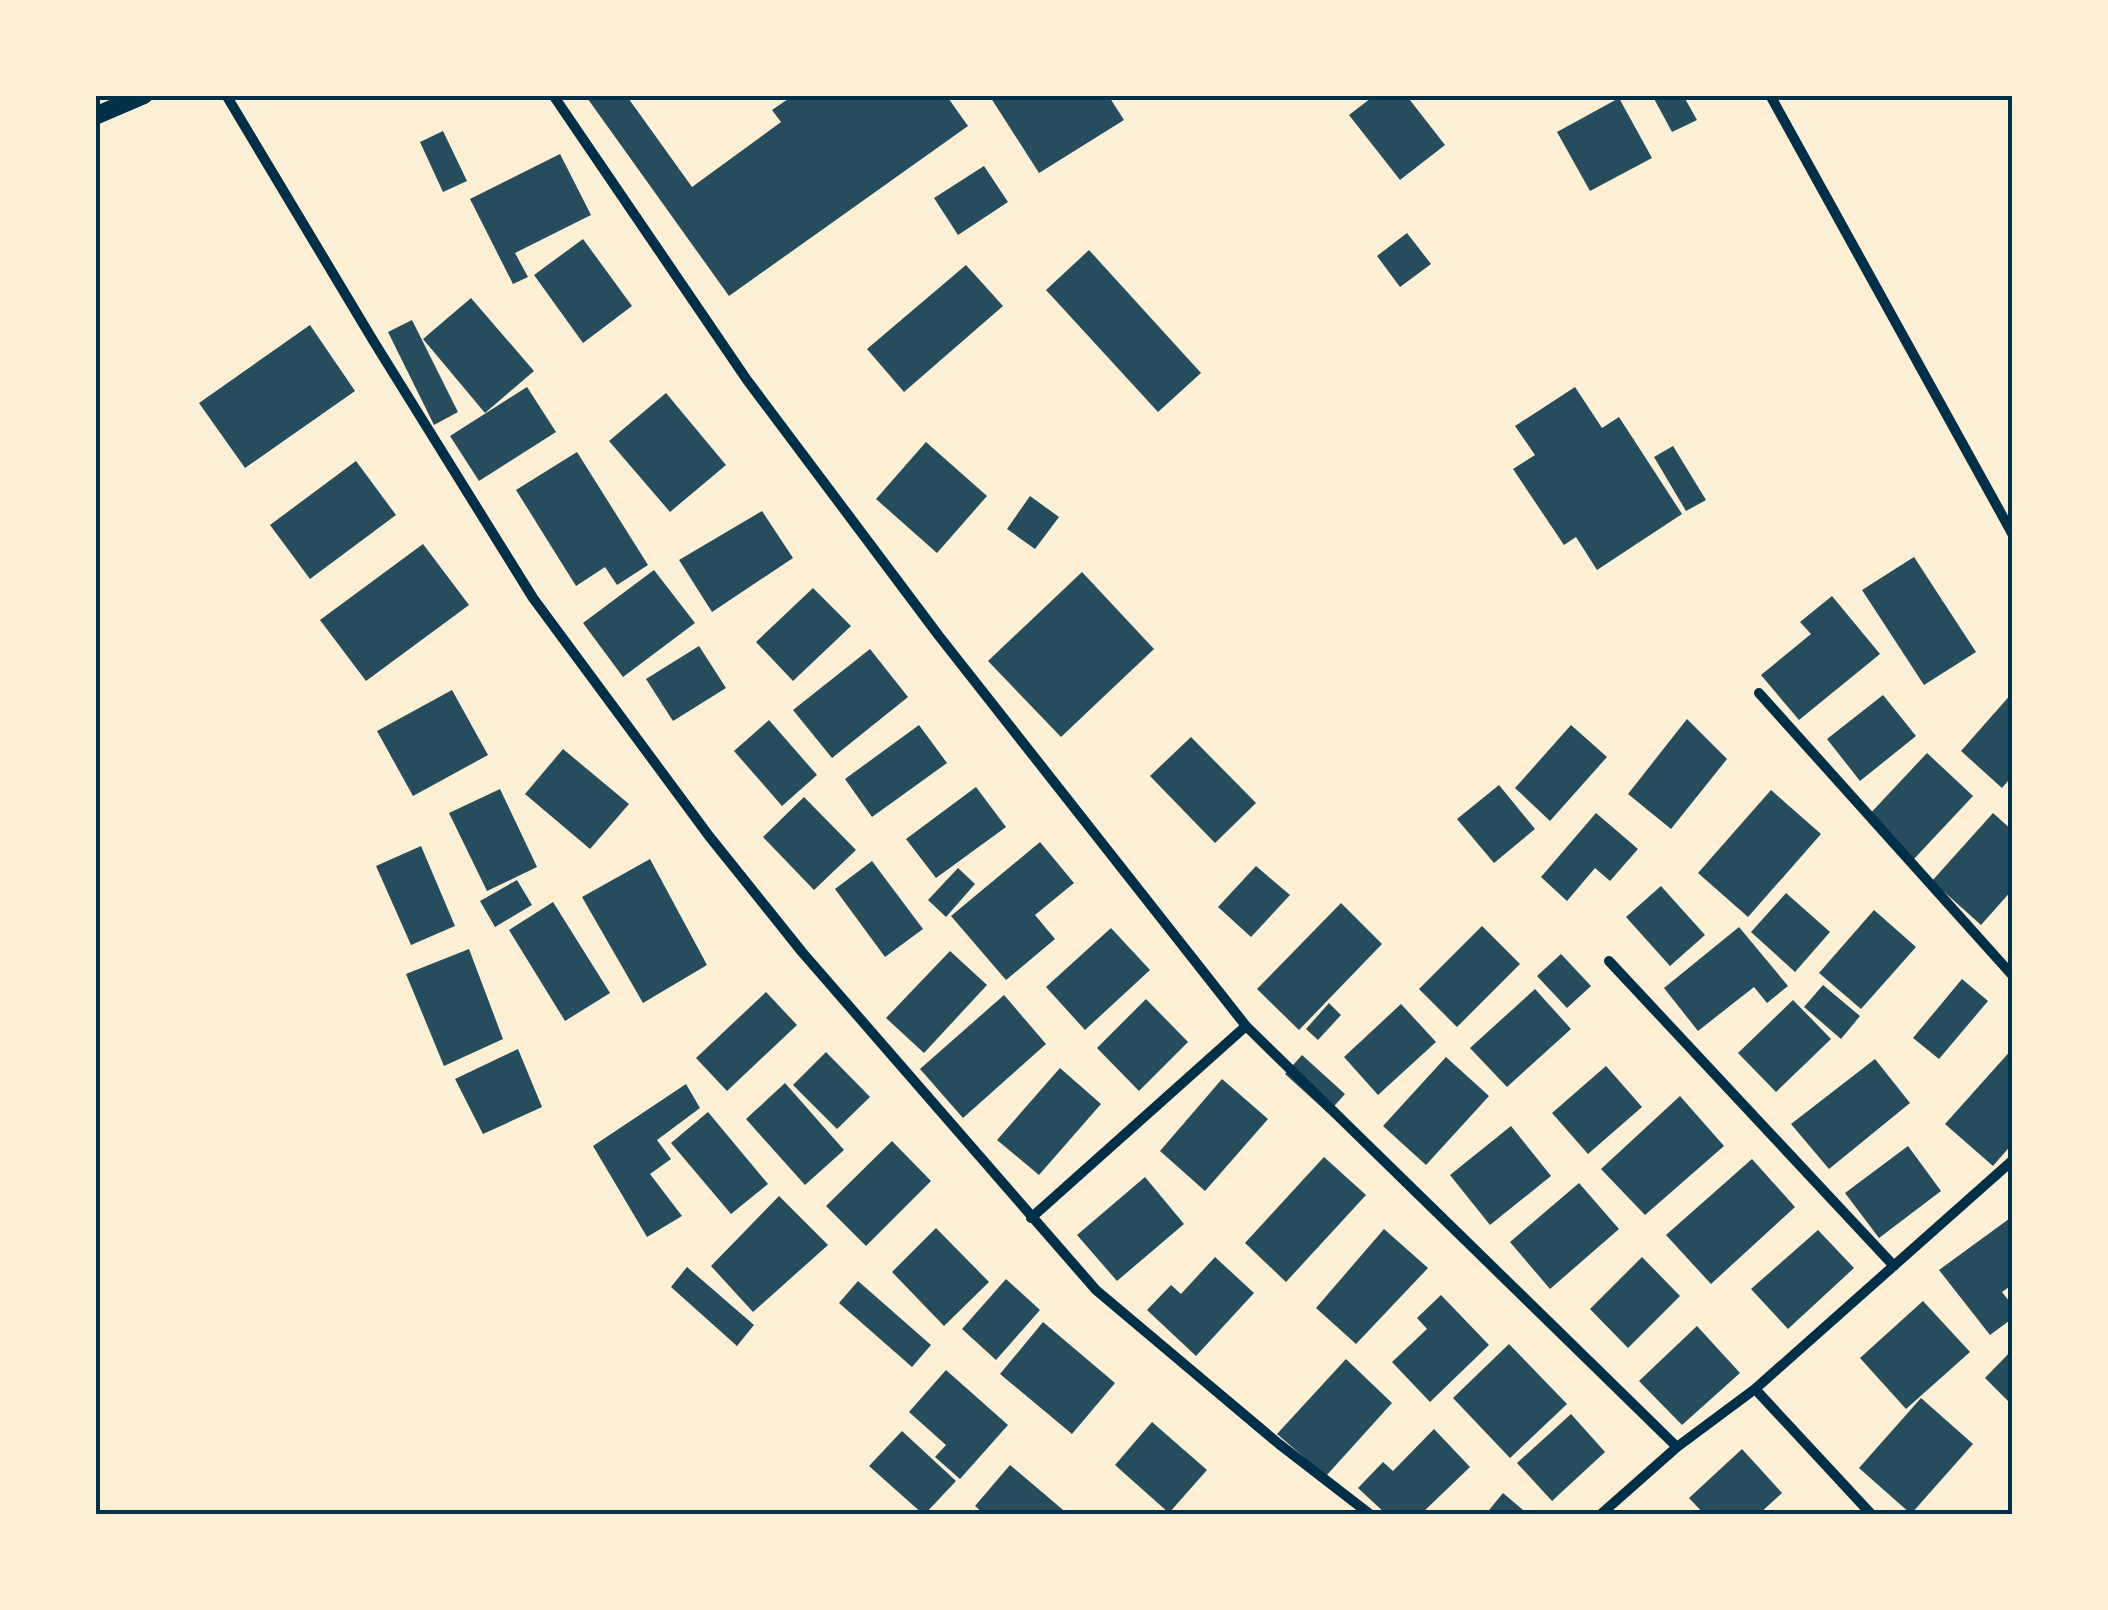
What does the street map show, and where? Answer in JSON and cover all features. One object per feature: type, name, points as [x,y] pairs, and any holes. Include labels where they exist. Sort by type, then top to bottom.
[{"type":"street","points":[[95,116],[144,95]]},
{"type":"street","points":[[226,95],[533,598],[721,851],[814,966],[1096,1290],[1278,1444],[1371,1515]]},
{"type":"street","points":[[553,95],[747,380],[940,636],[1246,1026],[1678,1447]]},
{"type":"street","points":[[1770,95],[2013,535]]},
{"type":"street","points":[[1759,694],[2013,976]]},
{"type":"street","points":[[1609,961],[1894,1266]]},
{"type":"street","points":[[1031,1218],[1246,1026]]},
{"type":"street","points":[[1600,1515],[1678,1447],[1755,1389],[2013,1160]]},
{"type":"street","points":[[1755,1389],[1872,1515]]},
{"type":"building","points":[[585,95],[626,95],[692,187],[781,122],[772,110],[794,95],[946,95],[968,126],[729,296]]},
{"type":"building","points":[[989,95],[1108,95],[1124,120],[1039,173]]},
{"type":"building","points":[[1375,95],[1406,95],[1445,145],[1400,180],[1349,115]]},
{"type":"building","points":[[1652,95],[1683,95],[1697,120],[1672,132]]},
{"type":"building","points":[[1619,98],[1652,158],[1590,191],[1557,132]]},
{"type":"building","points":[[443,131],[467,181],[443,192],[420,142]]},
{"type":"building","points":[[560,154],[591,215],[515,253],[528,277],[513,284],[470,199]]},
{"type":"building","points":[[984,166],[1008,202],[958,235],[934,198]]},
{"type":"building","points":[[1407,233],[1431,264],[1400,287],[1377,256]]},
{"type":"building","points":[[583,239],[632,306],[583,343],[534,275]]},
{"type":"building","points":[[1089,250],[1201,373],[1158,412],[1046,290]]},
{"type":"building","points":[[966,265],[1003,306],[904,392],[867,349]]},
{"type":"building","points":[[471,298],[534,371],[485,413],[423,339]]},
{"type":"building","points":[[412,320],[458,412],[434,425],[388,332]]},
{"type":"building","points":[[310,325],[355,391],[245,468],[199,403]]},
{"type":"building","points":[[527,387],[556,432],[479,481],[450,436]]},
{"type":"building","points":[[1575,387],[1602,428],[1619,417],[1682,514],[1597,570],[1576,537],[1564,545],[1513,469],[1535,455],[1515,426]]},
{"type":"building","points":[[666,393],[726,465],[670,512],[609,441]]},
{"type":"building","points":[[926,442],[987,496],[937,553],[876,499]]},
{"type":"building","points":[[1673,446],[1706,500],[1686,511],[1654,457]]},
{"type":"building","points":[[577,452],[648,565],[617,585],[605,567],[576,586],[516,490]]},
{"type":"building","points":[[356,461],[396,515],[310,579],[270,525]]},
{"type":"building","points":[[1030,496],[1059,517],[1035,549],[1007,529]]},
{"type":"building","points":[[762,511],[793,558],[712,612],[679,560]]},
{"type":"building","points":[[423,544],[469,605],[366,681],[320,620]]},
{"type":"building","points":[[1914,557],[1976,652],[1924,685],[1862,590]]},
{"type":"building","points":[[654,570],[695,623],[623,677],[583,623]]},
{"type":"building","points":[[1082,572],[1154,649],[1061,737],[988,661]]},
{"type":"building","points":[[813,588],[851,626],[793,681],[756,642]]},
{"type":"building","points":[[1832,596],[1880,654],[1799,720],[1761,675],[1811,634],[1800,622]]},
{"type":"building","points":[[699,646],[726,688],[673,721],[646,679]]},
{"type":"building","points":[[870,649],[908,697],[832,758],[793,710]]},
{"type":"building","points":[[452,690],[488,755],[413,796],[377,731]]},
{"type":"building","points":[[2013,692],[2013,775],[2002,788],[1961,751]]},
{"type":"building","points":[[1883,695],[1916,736],[1860,781],[1827,739]]},
{"type":"building","points":[[1687,719],[1727,759],[1671,829],[1628,794]]},
{"type":"building","points":[[769,720],[817,775],[782,806],[734,751]]},
{"type":"building","points":[[919,725],[947,763],[872,817],[845,779]]},
{"type":"building","points":[[1571,725],[1607,757],[1550,821],[1515,788]]},
{"type":"building","points":[[1191,737],[1256,803],[1215,843],[1150,776]]},
{"type":"building","points":[[563,749],[629,804],[590,849],[525,794]]},
{"type":"building","points":[[1927,753],[1973,796],[1913,860],[1866,818]]},
{"type":"building","points":[[1499,785],[1535,829],[1494,863],[1457,819]]},
{"type":"building","points":[[976,787],[1006,827],[936,878],[906,839]]},
{"type":"building","points":[[500,789],[537,867],[487,891],[449,813]]},
{"type":"building","points":[[1771,790],[1821,834],[1748,917],[1698,873]]},
{"type":"building","points":[[804,797],[856,850],[814,890],[763,837]]},
{"type":"building","points":[[1596,813],[1638,849],[1610,881],[1595,868],[1567,901],[1541,877]]},
{"type":"building","points":[[1993,813],[2013,831],[2013,889],[1981,925],[1932,881]]},
{"type":"building","points":[[1040,842],[1074,883],[1035,915],[1055,939],[1006,980],[951,916]]},
{"type":"building","points":[[421,846],[455,926],[411,945],[376,866]]},
{"type":"building","points":[[650,859],[707,965],[643,1003],[582,897]]},
{"type":"building","points":[[872,861],[923,929],[885,957],[835,889]]},
{"type":"building","points":[[1256,866],[1290,895],[1251,937],[1218,907]]},
{"type":"building","points":[[958,868],[975,884],[946,917],[928,900]]},
{"type":"building","points":[[517,880],[532,905],[495,927],[480,901]]},
{"type":"building","points":[[1661,886],[1705,935],[1670,966],[1626,917]]},
{"type":"building","points":[[1786,893],[1830,932],[1795,972],[1751,932]]},
{"type":"building","points":[[553,902],[610,993],[565,1021],[509,930]]},
{"type":"building","points":[[1341,903],[1382,944],[1299,1030],[1257,989]]},
{"type":"building","points":[[1874,910],[1916,947],[1861,1009],[1819,973]]},
{"type":"building","points":[[1482,926],[1520,964],[1457,1027],[1419,989]]},
{"type":"building","points":[[1739,927],[1788,986],[1767,1003],[1754,987],[1698,1031],[1664,988]]},
{"type":"building","points":[[1111,928],[1150,970],[1085,1030],[1046,987]]},
{"type":"building","points":[[469,949],[503,1039],[444,1066],[406,974]]},
{"type":"building","points":[[950,951],[987,985],[924,1053],[886,1018]]},
{"type":"building","points":[[1561,954],[1591,986],[1567,1008],[1537,976]]},
{"type":"building","points":[[1962,979],[1988,1001],[1939,1059],[1913,1038]]},
{"type":"building","points":[[1823,985],[1860,1016],[1841,1039],[1804,1007]]},
{"type":"building","points":[[1535,989],[1571,1029],[1507,1087],[1470,1048]]},
{"type":"building","points":[[766,992],[797,1025],[727,1091],[696,1058]]},
{"type":"building","points":[[1004,995],[1046,1044],[963,1118],[920,1069]]},
{"type":"building","points":[[1146,999],[1188,1042],[1139,1091],[1097,1048]]},
{"type":"building","points":[[1793,1000],[1831,1039],[1776,1092],[1738,1053]]},
{"type":"building","points":[[1329,1003],[1341,1015],[1318,1040],[1306,1029]]},
{"type":"building","points":[[1401,1004],[1436,1042],[1378,1095],[1344,1057]]},
{"type":"building","points":[[2013,1048],[2013,1143],[1993,1166],[1945,1124]]},
{"type":"building","points":[[518,1049],[542,1107],[483,1134],[455,1079]]},
{"type":"building","points":[[826,1052],[870,1097],[837,1129],[793,1085]]},
{"type":"building","points":[[1302,1055],[1345,1094],[1328,1113],[1285,1074]]},
{"type":"building","points":[[1446,1057],[1489,1096],[1426,1165],[1383,1126]]},
{"type":"building","points":[[1875,1059],[1910,1103],[1829,1169],[1791,1124]]},
{"type":"building","points":[[1606,1066],[1642,1107],[1588,1154],[1552,1113]]},
{"type":"building","points":[[1060,1068],[1101,1104],[1039,1175],[997,1140]]},
{"type":"building","points":[[1222,1079],[1268,1119],[1205,1191],[1160,1151]]},
{"type":"building","points":[[785,1083],[844,1150],[805,1185],[746,1119]]},
{"type":"building","points":[[686,1084],[700,1108],[657,1140],[671,1159],[650,1174],[682,1216],[647,1237],[593,1146]]},
{"type":"building","points":[[1680,1096],[1724,1146],[1645,1215],[1601,1169]]},
{"type":"building","points":[[708,1112],[768,1184],[731,1214],[671,1143]]},
{"type":"building","points":[[1511,1126],[1551,1176],[1490,1225],[1450,1175]]},
{"type":"building","points":[[892,1141],[931,1181],[866,1246],[826,1206]]},
{"type":"building","points":[[1908,1146],[1941,1191],[1879,1238],[1845,1193]]},
{"type":"building","points":[[1324,1157],[1366,1195],[1286,1282],[1245,1243]]},
{"type":"building","points":[[1752,1159],[1795,1207],[1711,1284],[1666,1235]]},
{"type":"building","points":[[1145,1177],[1184,1224],[1117,1281],[1077,1235]]},
{"type":"building","points":[[1579,1183],[1619,1229],[1550,1289],[1510,1242]]},
{"type":"building","points":[[779,1196],[828,1245],[753,1312],[711,1266]]},
{"type":"building","points":[[2013,1216],[2013,1284],[2002,1292],[2013,1306],[2013,1318],[1990,1335],[1939,1270]]},
{"type":"building","points":[[936,1228],[989,1282],[944,1326],[892,1272]]},
{"type":"building","points":[[1384,1229],[1428,1268],[1356,1344],[1316,1308]]},
{"type":"building","points":[[1818,1230],[1854,1268],[1788,1329],[1751,1289]]},
{"type":"building","points":[[1215,1257],[1254,1293],[1196,1356],[1147,1310],[1171,1285],[1181,1294]]},
{"type":"building","points":[[1642,1257],[1680,1296],[1628,1348],[1590,1309]]},
{"type":"building","points":[[687,1267],[754,1325],[737,1346],[671,1287]]},
{"type":"building","points":[[1006,1279],[1040,1310],[996,1360],[962,1329]]},
{"type":"building","points":[[858,1281],[931,1345],[912,1367],[839,1303]]},
{"type":"building","points":[[1441,1295],[1489,1345],[1430,1402],[1392,1362],[1427,1329],[1417,1318]]},
{"type":"building","points":[[1923,1301],[1970,1352],[1906,1409],[1860,1358]]},
{"type":"building","points":[[1043,1322],[1115,1383],[1072,1434],[1000,1374]]},
{"type":"building","points":[[1697,1326],[1740,1373],[1682,1425],[1639,1381]]},
{"type":"building","points":[[1509,1344],[1567,1404],[1510,1458],[1453,1398]]},
{"type":"building","points":[[2013,1349],[2013,1406],[1985,1378]]},
{"type":"building","points":[[1346,1359],[1392,1403],[1326,1476],[1277,1434]]},
{"type":"building","points":[[946,1370],[1008,1425],[960,1479],[935,1457],[946,1445],[909,1412]]},
{"type":"building","points":[[1921,1398],[1973,1444],[1911,1514],[1859,1468]]},
{"type":"building","points":[[1571,1414],[1605,1452],[1552,1501],[1517,1463]]},
{"type":"building","points":[[1152,1422],[1207,1470],[1169,1513],[1115,1465]]},
{"type":"building","points":[[1434,1429],[1470,1467],[1420,1515],[1387,1515],[1358,1488],[1383,1462],[1393,1471]]},
{"type":"building","points":[[902,1431],[956,1481],[924,1515],[869,1466]]},
{"type":"building","points":[[1742,1449],[1782,1493],[1758,1515],[1705,1515],[1689,1498]]},
{"type":"building","points":[[1010,1465],[1069,1515],[985,1515],[975,1506]]},
{"type":"building","points":[[1503,1493],[1529,1515],[1485,1515]]}]
